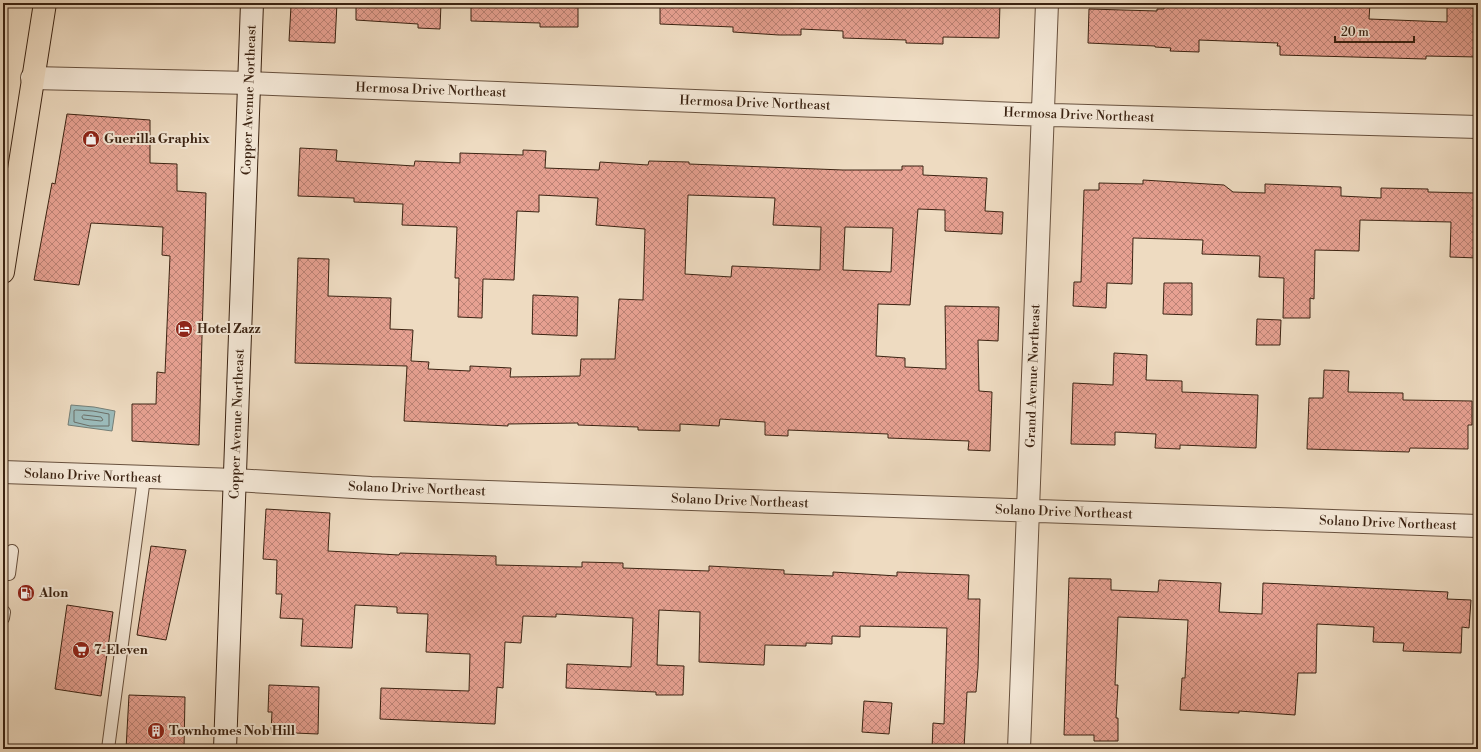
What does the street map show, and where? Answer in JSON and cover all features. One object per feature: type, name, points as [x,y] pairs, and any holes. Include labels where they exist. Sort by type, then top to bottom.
[{"type":"main road","points":[[3,272],[44,3]]},
{"type":"street","name":"Copper Avenue Northeast","points":[[225,749],[252,3]]},
{"type":"street","name":"Grand Avenue Northeast","points":[[1019,749],[1046,3]]},
{"type":"street","name":"Hermosa Drive Northeast","points":[[32,78],[250,83],[1043,114],[1478,127]]},
{"type":"street","name":"Solano Drive Northeast","points":[[3,472],[235,480],[371,488],[1478,526]]},
{"type":"lane","points":[[108,749],[144,478]]},
{"type":"lane","points":[[9,574],[12,551]]},
{"type":"water","points":[[71,405],[115,411],[112,431],[68,425]]},
{"type":"building","points":[[299,3],[337,3],[335,43],[289,41],[291,6],[299,6]]},
{"type":"building","points":[[356,3],[441,3],[440,29],[418,28],[418,24],[356,20]]},
{"type":"building","points":[[471,3],[578,3],[578,27],[540,27],[540,23],[471,21]]},
{"type":"building","points":[[660,3],[884,3],[967,6],[967,3],[1000,3],[999,38],[943,37],[943,44],[906,43],[906,40],[843,38],[843,31],[801,29],[801,35],[733,32],[733,27],[660,24]]},
{"type":"building","points":[[1164,3],[1370,3],[1369,19],[1447,22],[1447,7],[1478,8],[1478,57],[1426,56],[1426,59],[1280,55],[1280,46],[1277,46],[1278,43],[1199,40],[1199,52],[1170,51],[1171,48],[1155,46],[1088,43],[1089,9],[1157,11],[1157,9],[1164,9]]},
{"type":"building","name":"Hotel Zazz","points":[[67,114],[150,120],[150,163],[177,164],[177,191],[206,193],[199,445],[132,441],[132,404],[156,404],[157,372],[165,373],[170,256],[162,255],[163,227],[91,223],[79,285],[34,280],[52,183],[55,184]]},
{"type":"building","points":[[300,148],[337,150],[336,161],[414,166],[415,161],[460,163],[460,153],[523,155],[523,150],[546,151],[545,168],[599,170],[600,162],[648,165],[649,161],[843,170],[902,170],[902,166],[923,166],[923,175],[987,178],[985,211],[1003,212],[1002,234],[945,231],[945,210],[918,209],[910,305],[878,304],[876,356],[905,358],[905,367],[946,369],[945,306],[999,307],[998,341],[978,340],[979,391],[992,392],[990,451],[968,450],[969,441],[888,438],[888,434],[788,430],[788,436],[765,435],[765,422],[720,419],[719,426],[680,424],[680,431],[638,430],[638,427],[578,425],[578,423],[508,424],[508,426],[404,421],[407,366],[295,363],[298,258],[329,259],[328,296],[391,298],[390,329],[413,330],[411,361],[429,362],[428,369],[470,371],[470,366],[511,368],[510,377],[580,376],[581,359],[615,359],[619,299],[643,300],[645,229],[596,225],[598,198],[539,195],[539,212],[517,211],[514,280],[483,279],[482,318],[458,317],[459,278],[455,278],[457,227],[402,225],[403,204],[354,202],[354,198],[298,196]],"holes":[[[688,195],[775,198],[773,225],[821,227],[820,270],[732,266],[731,277],[685,274]],[[845,227],[893,228],[891,272],[843,270]]]},
{"type":"building","points":[[1143,180],[1224,185],[1233,192],[1265,193],[1265,184],[1341,187],[1341,196],[1381,198],[1381,188],[1428,189],[1428,192],[1475,193],[1475,197],[1478,197],[1478,258],[1450,257],[1451,222],[1360,220],[1359,251],[1315,250],[1314,299],[1310,298],[1310,318],[1283,318],[1284,278],[1259,277],[1260,256],[1202,254],[1203,240],[1133,238],[1132,284],[1107,283],[1106,308],[1073,306],[1074,282],[1081,282],[1084,190],[1099,190],[1099,183],[1143,184]]},
{"type":"building","points":[[1164,283],[1192,283],[1192,315],[1163,314]]},
{"type":"building","points":[[533,295],[578,297],[577,336],[532,334]]},
{"type":"building","points":[[1257,319],[1281,320],[1280,345],[1256,345]]},
{"type":"building","points":[[1114,353],[1147,355],[1146,380],[1182,381],[1182,392],[1258,395],[1256,448],[1180,445],[1180,449],[1155,448],[1156,434],[1115,432],[1115,445],[1071,444],[1073,383],[1113,385]]},
{"type":"building","points":[[1324,370],[1349,371],[1348,392],[1403,393],[1403,400],[1472,401],[1472,425],[1468,425],[1468,449],[1410,448],[1409,452],[1307,449],[1309,398],[1323,398]]},
{"type":"building","points":[[266,509],[330,513],[328,551],[399,555],[400,553],[496,556],[496,565],[582,567],[582,562],[623,563],[623,568],[709,571],[709,566],[784,570],[784,574],[833,576],[833,572],[897,576],[897,572],[969,575],[968,599],[980,599],[976,692],[967,692],[964,749],[932,749],[933,723],[944,724],[947,628],[860,626],[860,637],[832,636],[832,644],[806,643],[806,646],[765,645],[764,665],[699,662],[700,612],[659,610],[657,665],[684,666],[683,695],[656,695],[656,692],[566,688],[567,664],[631,667],[633,618],[556,614],[556,617],[523,616],[521,643],[505,642],[503,688],[497,687],[495,724],[380,719],[381,688],[469,691],[470,654],[426,652],[428,614],[397,613],[397,607],[355,605],[352,648],[301,646],[303,619],[280,618],[282,594],[276,594],[277,560],[263,559]]},
{"type":"building","points":[[151,546],[186,550],[166,640],[137,635]]},
{"type":"building","points":[[1069,578],[1111,579],[1111,590],[1158,592],[1159,580],[1221,583],[1219,612],[1262,614],[1263,583],[1448,592],[1447,599],[1471,600],[1469,628],[1462,627],[1461,653],[1403,651],[1404,643],[1373,642],[1374,627],[1317,624],[1316,673],[1298,673],[1295,715],[1239,711],[1239,713],[1180,710],[1182,678],[1185,678],[1188,620],[1118,617],[1115,685],[1118,685],[1116,718],[1118,718],[1118,741],[1094,741],[1094,735],[1064,735]]},
{"type":"building","points":[[67,605],[113,612],[101,696],[55,689]]},
{"type":"building","points":[[269,685],[319,687],[318,734],[271,732],[272,712],[268,712]]},
{"type":"building","name":"Townhomes Nob Hill","points":[[129,695],[185,697],[184,749],[126,749]]},
{"type":"building","points":[[864,701],[892,703],[889,734],[862,732]]},
{"type":"place","name":"Guerilla Graphix","points":[[91,139]]},
{"type":"place","name":"Hotel Zazz","points":[[184,329]]},
{"type":"place","name":"Alon","points":[[26,593]]},
{"type":"place","name":"7-Eleven","points":[[81,650]]},
{"type":"place","name":"Townhomes Nob Hill","points":[[156,731]]}]
